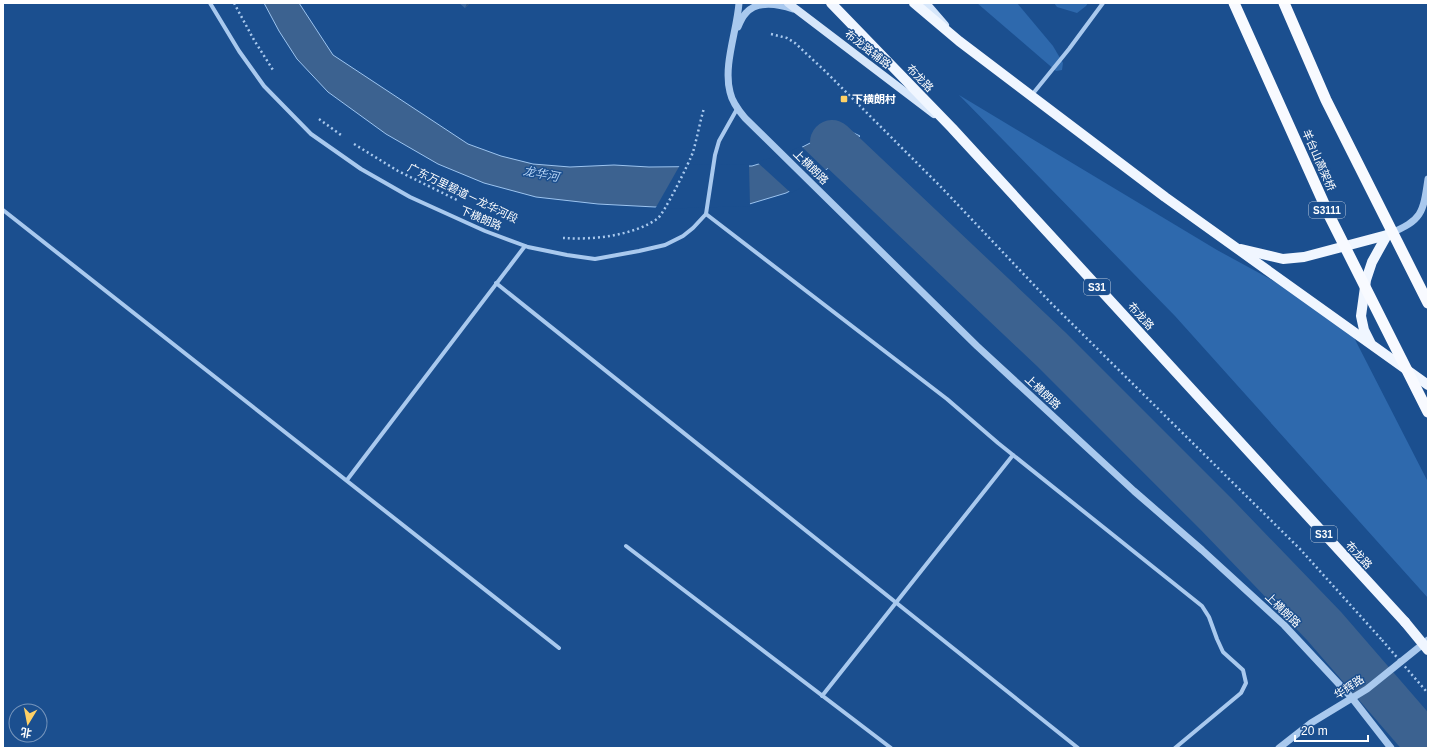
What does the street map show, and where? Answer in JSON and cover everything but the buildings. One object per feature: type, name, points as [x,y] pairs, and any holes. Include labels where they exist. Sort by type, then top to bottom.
[{"type":"highway","name":"羊台山高架桥","points":[[1234,3],[1330,217],[1428,412]]},
{"type":"highway","points":[[1284,3],[1326,100],[1428,303]]},
{"type":"main road","name":"布龙路辅路","points":[[788,3],[952,128]]},
{"type":"main road","name":"布龙路","points":[[831,3],[952,128],[1428,650]]},
{"type":"main road","points":[[914,3],[959,41],[1165,197],[1428,385]]},
{"type":"main road","points":[[926,3],[959,41]]},
{"type":"main road","points":[[1235,248],[1283,259],[1304,257],[1387,235]]},
{"type":"main road","points":[[1370,344],[1364,330],[1361,316],[1366,280],[1372,262],[1387,235]]},
{"type":"street","name":"下横朗路","points":[[210,3],[239,51],[264,86],[311,134],[361,169],[410,197],[485,231],[525,246],[595,259],[666,245],[693,228],[706,214]]},
{"type":"street","points":[[736,30],[739,3]]},
{"type":"street","points":[[1031,96],[1069,49],[1103,3]]},
{"type":"street","points":[[736,30],[746,12],[757,4],[783,5],[800,11]]},
{"type":"street","name":"上横朗路","points":[[736,30],[729,60],[728,77],[730,92],[737,109],[977,346],[1134,491],[1202,550],[1284,625],[1352,698],[1391,748]]},
{"type":"street","points":[[737,109],[719,141],[715,155],[706,214],[947,399],[1013,455],[1202,606],[1209,617],[1223,652],[1243,670],[1246,683],[1241,693],[1175,748]]},
{"type":"street","points":[[1387,235],[1407,227],[1422,210],[1425,203],[1428,180]]},
{"type":"street","points":[[3,210],[559,648]]},
{"type":"street","points":[[1422,210],[1428,216]]},
{"type":"street","points":[[347,480],[525,246]]},
{"type":"street","points":[[496,283],[1078,748]]},
{"type":"street","points":[[822,696],[1013,455]]},
{"type":"street","points":[[626,546],[891,748]]},
{"type":"street","name":"华辉路","points":[[1279,748],[1311,723],[1367,689],[1428,640]]},
{"type":"path","points":[[234,3],[254,40],[276,75]]},
{"type":"path","points":[[771,34],[787,38],[795,42],[942,188],[1051,303],[1300,549],[1426,691]]},
{"type":"path","points":[[562,238],[599,238],[617,235],[659,219],[692,154],[704,108]]},
{"type":"path","points":[[318,118],[342,136]]},
{"type":"path","name":"广东万里碧道－龙华河段","points":[[348,140],[398,171],[461,202]]},
{"type":"shaded area","points":[[977,3],[1017,3],[1053,46],[1063,63],[1062,70],[1056,71]]},
{"type":"shaded area","points":[[1054,3],[1088,3],[1077,13],[1057,7]]},
{"type":"shaded area","points":[[959,95],[1217,250],[1345,320],[1428,482],[1428,598],[1175,316]]},
{"type":"water","name":"龙华河","points":[[264,3],[299,3],[333,55],[468,144],[501,156],[533,164],[570,167],[614,165],[649,167],[752,166],[785,156],[814,141],[833,123],[860,136],[847,147],[839,160],[815,178],[786,193],[746,205],[655,207],[598,204],[536,197],[484,183],[438,164],[386,134],[328,92],[297,59],[279,31]]},
{"type":"pier","points":[[801,146],[827,171],[816,180],[791,193],[757,162],[784,154]]},
{"type":"pier","points":[[749,164],[750,206],[655,209],[680,165]]},
{"type":"waterway","points":[[832,142],[1052,350],[1216,514],[1324,626],[1428,746]]},
{"type":"place","name":"下横朗村","points":[[844,99]]}]
